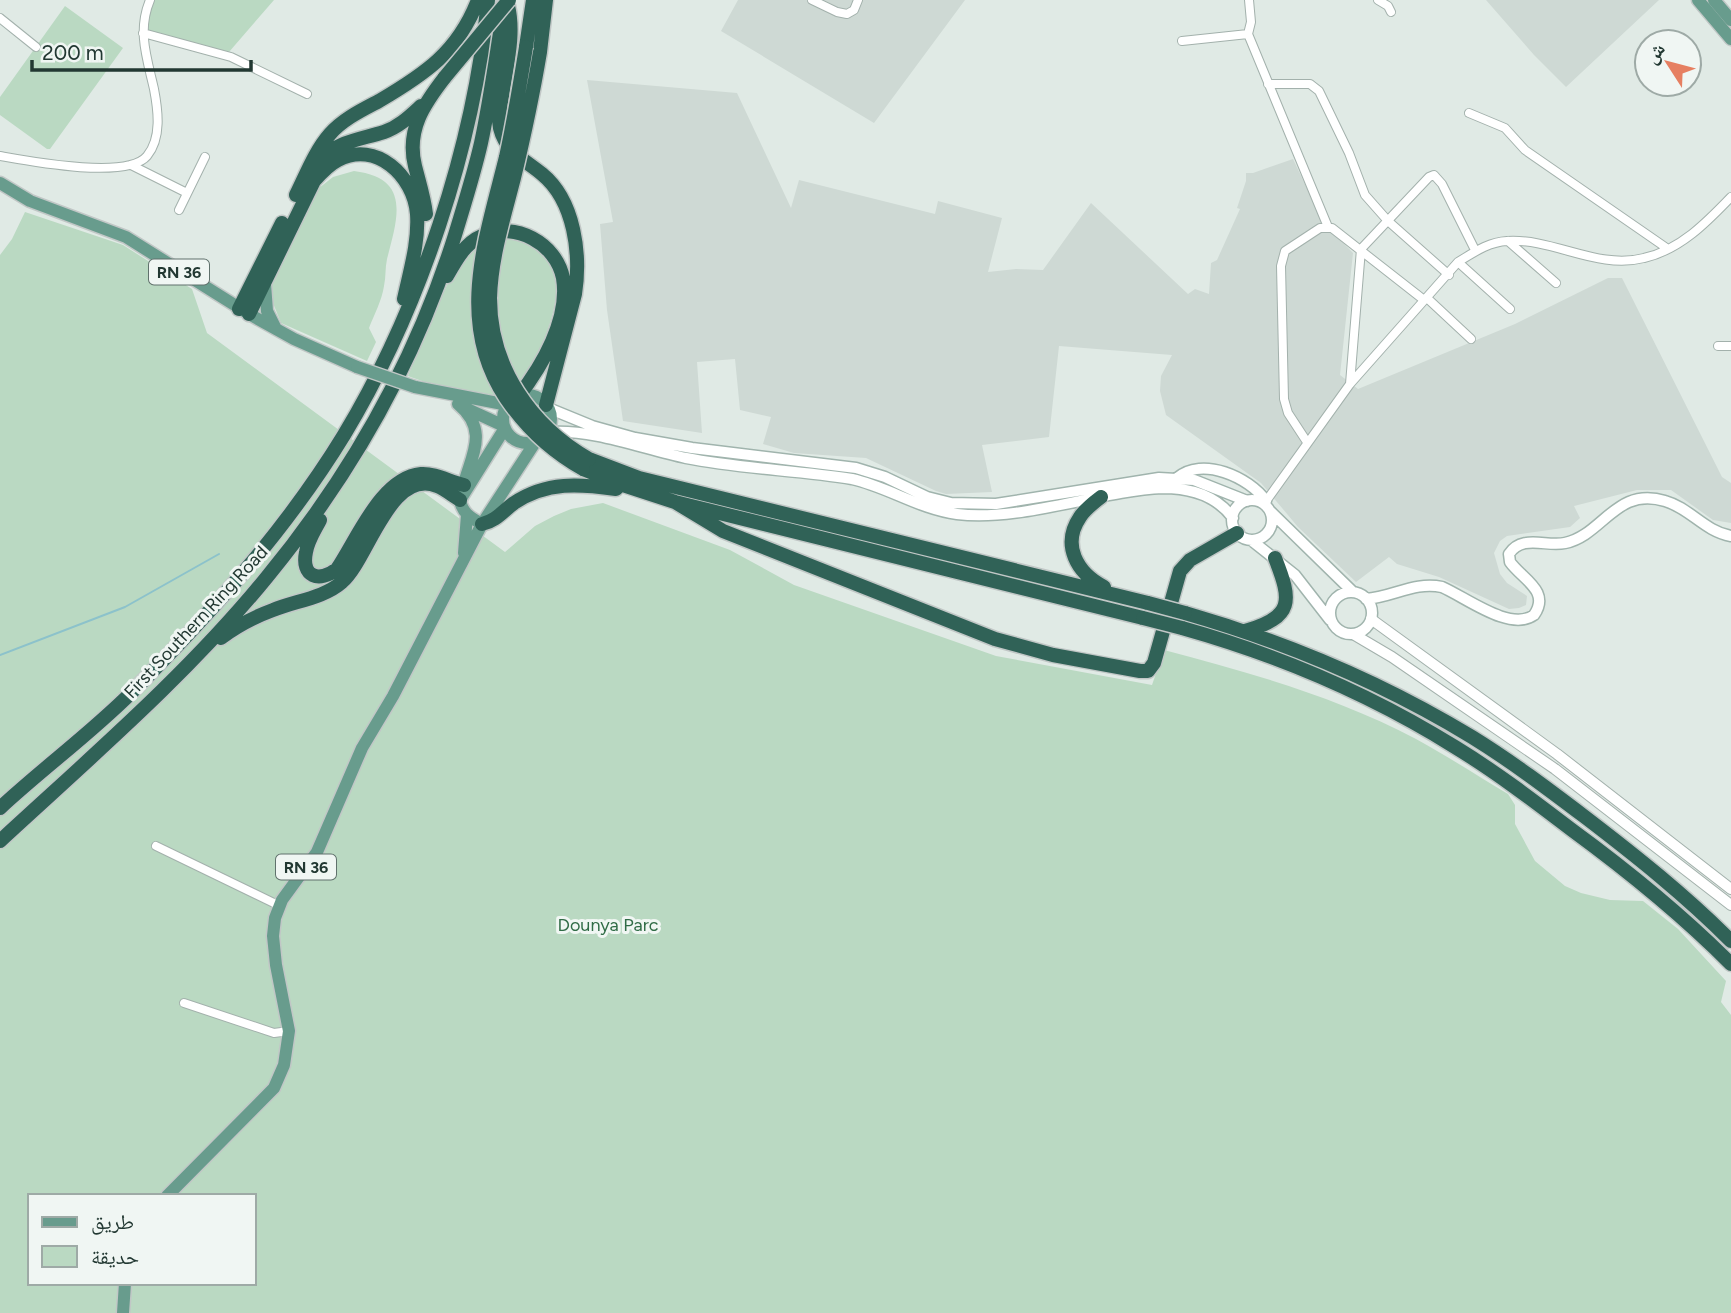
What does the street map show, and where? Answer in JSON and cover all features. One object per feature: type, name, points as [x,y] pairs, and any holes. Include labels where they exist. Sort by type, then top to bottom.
[{"type":"highway","points":[[259,282],[305,176],[329,135],[341,124],[407,85],[439,60],[465,28],[478,0]]},
{"type":"highway","name":"First Southern Ring Road","points":[[0,808],[130,694],[243,573],[284,522],[343,436],[397,333],[428,256],[475,89],[488,0]]},
{"type":"highway","points":[[411,265],[426,215],[415,166],[413,142],[418,117],[445,77],[507,0]]},
{"type":"highway","points":[[507,0],[511,29],[499,126],[513,153],[544,175],[561,196],[577,254],[578,279],[551,379],[547,407]]},
{"type":"highway","name":"First Southern Ring Road","points":[[0,841],[174,677],[267,578],[316,513],[354,455],[383,405],[419,330],[454,237],[480,145],[507,0]]},
{"type":"highway","points":[[533,0],[533,50]]},
{"type":"highway","points":[[547,0],[487,224],[479,276],[478,320],[498,386],[517,414],[547,446],[636,490],[675,502],[1182,628],[1241,646],[1304,670],[1396,713],[1454,746],[1510,783],[1620,866],[1731,964]]},
{"type":"highway","points":[[305,176],[320,158],[332,149],[354,138],[387,131],[403,122],[428,100]]},
{"type":"highway","points":[[244,311],[314,181],[332,163],[353,155],[363,155],[381,159],[406,179],[417,213],[415,244],[397,333]]},
{"type":"highway","points":[[419,330],[452,268],[470,243],[483,235],[512,232],[525,234],[542,243],[554,255],[559,265],[563,279],[563,301],[546,353],[532,379],[513,401]]},
{"type":"highway","points":[[354,455],[309,541],[305,554],[305,564],[317,578],[327,577],[337,569],[389,489],[405,478],[424,474],[462,493]]},
{"type":"highway","points":[[586,464],[1185,613],[1245,632],[1354,674],[1474,738],[1538,782],[1680,892],[1731,941]]},
{"type":"highway","points":[[174,677],[237,626],[328,591],[342,582],[352,571],[392,504],[405,490],[420,484],[436,485],[462,493]]},
{"type":"highway","points":[[482,524],[491,522],[523,498],[550,488],[580,484],[636,490]]},
{"type":"highway","points":[[1101,497],[1076,523],[1072,536],[1073,555],[1086,576],[1120,596]]},
{"type":"highway","points":[[675,502],[723,531],[995,639],[1045,654],[1140,671],[1148,671],[1154,663],[1180,571],[1190,559],[1237,533]]},
{"type":"highway","points":[[1245,632],[1273,621],[1283,608],[1287,597],[1286,586],[1275,558]]},
{"type":"main road","points":[[1698,0],[1731,38]]},
{"type":"main road","points":[[1714,0],[1731,20]]},
{"type":"main road","name":"RN 36","points":[[0,183],[30,201],[126,237],[224,300],[276,329],[357,367],[434,393],[504,427]]},
{"type":"main road","points":[[224,300],[259,282],[264,290],[267,311],[276,329]]},
{"type":"main road","name":"RN 36","points":[[434,393],[513,401]]},
{"type":"main road","points":[[547,407],[550,424],[547,432],[536,441],[521,442],[514,439],[504,427],[503,418],[513,401],[533,396],[547,407],[592,426],[635,438],[692,448],[856,468],[885,477],[927,497],[962,504],[996,504],[1150,478],[1177,478],[1202,483],[1247,501],[1267,505]]},
{"type":"main road","points":[[458,404],[473,422],[477,437],[462,493],[461,508],[482,524]]},
{"type":"main road","points":[[462,493],[504,427]]},
{"type":"main road","points":[[547,432],[578,432],[715,463],[852,479],[882,488],[922,506],[955,514],[1000,515],[1154,488],[1182,489],[1212,499],[1233,518],[1237,533],[1275,558],[1304,584],[1339,631],[1353,634],[1365,628],[1371,615],[1390,595]]},
{"type":"main road","name":"RN 36","points":[[169,1194],[274,1088],[284,1065],[289,1031],[273,936],[275,918],[280,906],[317,852],[362,748],[393,696],[482,524],[536,441]]},
{"type":"main road","points":[[1177,478],[1192,470],[1219,471],[1249,484],[1353,592],[1366,599],[1431,584],[1507,620],[1522,621],[1534,615],[1539,598],[1536,588],[1510,562],[1509,554],[1515,546],[1526,543],[1559,544],[1577,540],[1617,507],[1640,499],[1666,501],[1711,530],[1731,536]]},
{"type":"main road","points":[[1233,518],[1236,509],[1247,501]]},
{"type":"main road","points":[[1251,540],[1261,538],[1271,528],[1272,519],[1267,505]]},
{"type":"main road","points":[[464,558],[467,515]]},
{"type":"main road","points":[[1331,620],[1333,602],[1344,593],[1353,592]]},
{"type":"main road","points":[[1366,599],[1371,615]]},
{"type":"main road","points":[[122,1313],[125,1285]]},
{"type":"street","points":[[0,156],[84,168],[131,165],[146,157],[155,138],[158,108],[144,47],[146,9],[150,0]]},
{"type":"street","points":[[812,0],[847,14],[859,0]]},
{"type":"street","points":[[1249,0],[1251,22],[1248,34],[1328,227],[1425,299],[1471,339]]},
{"type":"street","points":[[1378,0],[1388,6],[1391,12]]},
{"type":"street","points":[[0,18],[36,47]]},
{"type":"street","points":[[143,33],[231,57],[307,94]]},
{"type":"street","points":[[1182,41],[1248,34]]},
{"type":"street","points":[[1268,84],[1310,84],[1319,91],[1349,153],[1365,195],[1388,221],[1449,275]]},
{"type":"street","points":[[1469,113],[1505,128],[1525,150],[1668,248]]},
{"type":"street","points":[[179,210],[205,157]]},
{"type":"street","points":[[131,165],[187,193]]},
{"type":"street","points":[[1350,384],[1361,249],[1429,177],[1434,175],[1441,184],[1475,250]]},
{"type":"street","points":[[1267,505],[1307,442],[1350,384],[1458,262],[1475,250],[1508,240],[1558,248],[1604,260],[1646,258],[1701,228],[1731,197]]},
{"type":"street","points":[[1307,442],[1288,412],[1283,391],[1281,260],[1292,244],[1320,228],[1328,227]]},
{"type":"street","points":[[1508,240],[1556,283]]},
{"type":"street","points":[[1458,262],[1510,309]]},
{"type":"street","points":[[1718,346],[1731,346]]},
{"type":"street","points":[[1371,615],[1731,889]]},
{"type":"street","points":[[1353,634],[1392,657],[1555,769],[1731,905]]},
{"type":"street","points":[[156,846],[280,906]]},
{"type":"street","points":[[184,1003],[274,1033],[289,1031]]},
{"type":"shaded area","points":[[738,0],[965,0],[874,123],[721,31]]},
{"type":"shaded area","points":[[1486,0],[1659,0],[1566,87]]},
{"type":"shaded area","points":[[587,80],[737,93],[791,208],[799,180],[935,214],[938,201],[1002,218],[988,272],[1043,270],[1091,203],[1188,294],[1195,289],[1209,294],[1211,263],[1217,260],[1240,209],[1237,208],[1246,173],[1293,159],[1323,222],[1353,253],[1340,375],[1358,389],[1515,324],[1608,278],[1622,278],[1722,477],[1731,483],[1731,523],[1713,520],[1671,490],[1637,490],[1574,506],[1580,518],[1570,527],[1507,536],[1500,541],[1494,553],[1500,574],[1507,583],[1527,596],[1526,605],[1519,608],[1509,609],[1439,577],[1397,564],[1389,557],[1356,582],[1298,527],[1261,483],[1166,415],[1160,391],[1161,376],[1172,355],[1059,346],[1049,437],[982,445],[992,492],[946,494],[866,458],[794,453],[763,444],[771,417],[740,410],[735,359],[697,362],[702,433],[623,421],[607,310],[600,224],[613,222]]},
{"type":"green space","points":[[154,0],[274,0],[229,52],[145,31]]},
{"type":"green space","points":[[65,6],[123,48],[50,149],[47,149],[0,115],[0,97]]},
{"type":"green space","points":[[354,171],[372,175],[385,182],[396,202],[383,291],[369,328],[376,342],[367,361],[281,323],[269,293],[271,282],[319,188],[333,177]]},
{"type":"green space","name":"Dounya Parc","points":[[25,212],[123,245],[192,289],[207,333],[505,552],[535,526],[554,516],[571,509],[603,503],[730,550],[794,585],[996,656],[1152,685],[1164,650],[1293,687],[1386,724],[1508,794],[1515,805],[1515,824],[1535,861],[1565,886],[1581,893],[1610,900],[1643,901],[1678,929],[1726,981],[1721,1002],[1731,1015],[1731,1313],[0,1313],[0,255],[12,239]]},
{"type":"green space","points":[[505,234],[529,241],[542,250],[551,264],[555,279],[555,303],[548,330],[525,376],[503,396],[490,399],[461,394],[408,376],[459,264],[479,242]]},
{"type":"waterway","points":[[0,655],[125,607],[219,554]]}]
